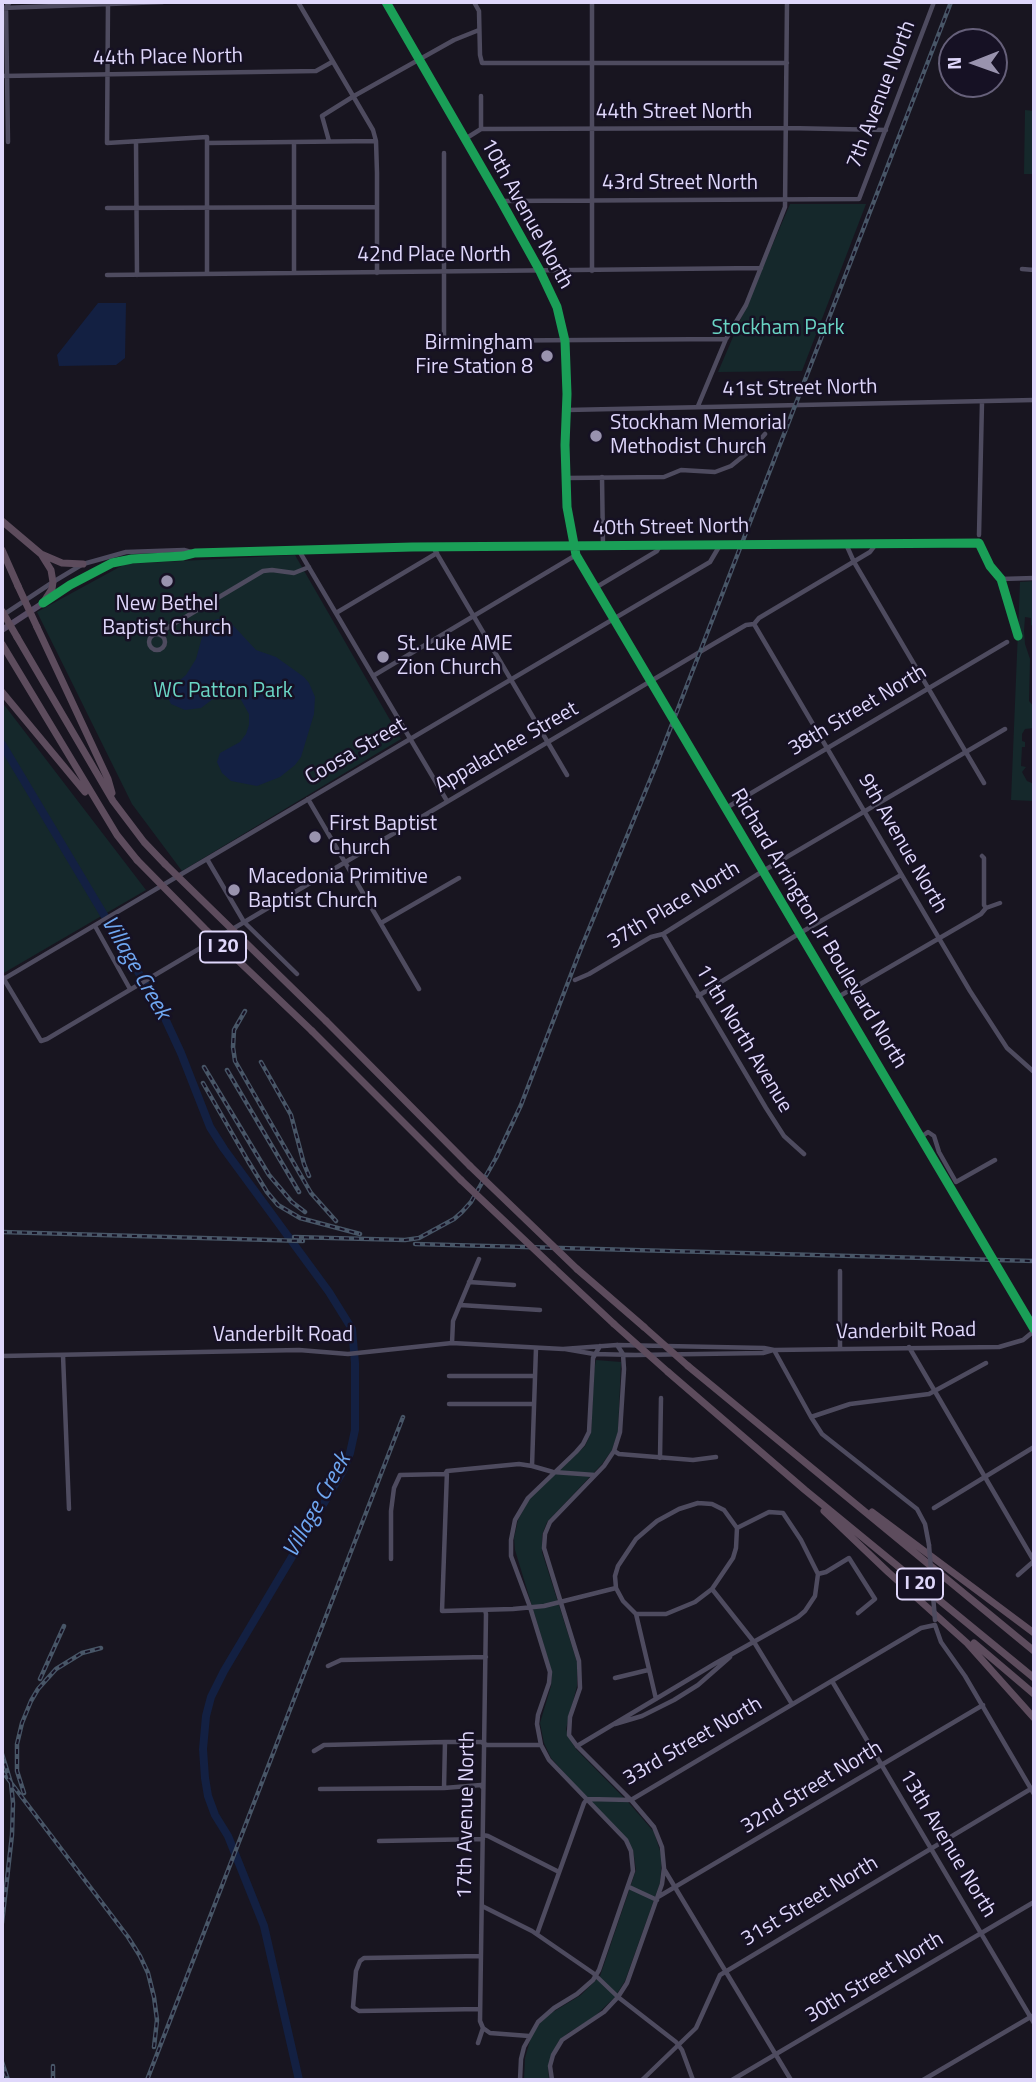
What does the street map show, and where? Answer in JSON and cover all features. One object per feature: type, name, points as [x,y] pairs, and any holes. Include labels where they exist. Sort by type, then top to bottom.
[{"type":"highway","points":[[2,521],[41,554],[62,563],[83,564]]},
{"type":"highway","points":[[2,550],[108,779],[113,801]]},
{"type":"highway","points":[[41,554],[51,570],[53,582],[52,589],[43,603]]},
{"type":"highway","name":"I 20","points":[[2,614],[113,801],[144,842],[165,864],[577,1269],[688,1366],[1034,1651]]},
{"type":"highway","name":"I 20","points":[[3,646],[108,820],[137,860],[205,929],[461,1180],[614,1324],[805,1490],[1034,1678]]},
{"type":"highway","points":[[2,692],[108,820]]},
{"type":"highway","points":[[823,1476],[1034,1632]]},
{"type":"highway","points":[[805,1490],[828,1515],[967,1643],[1034,1718]]},
{"type":"highway","points":[[895,1578],[1034,1694]]},
{"type":"main road","points":[[2,630],[43,603]]},
{"type":"street","points":[[8,142],[4,8],[10,2]]},
{"type":"street","points":[[4,8],[163,2]]},
{"type":"street","points":[[298,2],[373,130],[376,141],[377,273]]},
{"type":"street","name":"10th Avenue North","points":[[387,2],[501,201],[557,307],[565,341],[566,478],[568,522],[573,547]]},
{"type":"street","points":[[474,2],[479,11],[482,63],[786,63]]},
{"type":"street","points":[[592,2],[592,271]]},
{"type":"street","points":[[698,406],[726,339],[746,305],[785,207],[787,2]]},
{"type":"street","name":"7th Avenue North","points":[[859,199],[934,2]]},
{"type":"street","points":[[108,3],[107,143],[207,140],[376,141]]},
{"type":"street","points":[[329,141],[322,116],[419,59],[479,30]]},
{"type":"street","name":"44th Place North","points":[[5,76],[316,71],[332,62]]},
{"type":"street","points":[[465,139],[481,129],[481,96]]},
{"type":"street","name":"44th Street North","points":[[481,129],[886,130]]},
{"type":"street","points":[[207,140],[207,274]]},
{"type":"street","points":[[136,142],[137,275]]},
{"type":"street","points":[[294,142],[295,273]]},
{"type":"street","points":[[444,153],[444,341],[726,339]]},
{"type":"street","name":"43rd Street North","points":[[501,201],[859,199]]},
{"type":"street","points":[[107,208],[377,207]]},
{"type":"street","name":"42nd Place North","points":[[107,275],[761,268]]},
{"type":"street","points":[[1022,269],[1034,270]]},
{"type":"street","name":"41st Street North","points":[[567,410],[1034,400]]},
{"type":"street","points":[[979,535],[982,402]]},
{"type":"street","points":[[566,478],[664,477],[681,470],[715,472],[731,466],[765,435]]},
{"type":"street","points":[[602,477],[603,545]]},
{"type":"street","name":"40th Street North","points":[[195,553],[298,548],[979,543],[990,566],[1001,579]]},
{"type":"street","points":[[595,587],[657,551],[661,544]]},
{"type":"street","points":[[846,544],[984,783]]},
{"type":"street","name":"Appalachee Street","points":[[2,978],[41,1041],[47,1040],[746,625],[754,624],[759,618],[870,552],[876,544]]},
{"type":"street","name":"Coosa Street","points":[[2,978],[710,562],[720,545]]},
{"type":"street","points":[[433,547],[567,775]]},
{"type":"street","name":"Richard Arrington Jr Boulevard North","points":[[573,547],[1034,1330]]},
{"type":"street","points":[[298,548],[447,801]]},
{"type":"street","points":[[2,614],[83,564],[126,552],[184,550],[195,553]]},
{"type":"street","points":[[43,603],[112,563],[195,553]]},
{"type":"street","points":[[336,613],[436,553]]},
{"type":"street","points":[[373,676],[576,555]]},
{"type":"street","points":[[160,635],[167,628],[263,571],[294,573],[309,567]]},
{"type":"street","points":[[1018,636],[1001,579],[1034,578]]},
{"type":"street","name":"9th Avenue North","points":[[754,624],[970,991],[1007,1048],[1034,1072]]},
{"type":"street","name":"38th Street North","points":[[726,808],[1007,642]]},
{"type":"street","name":"37th Place North","points":[[575,980],[651,937],[663,934],[762,871],[1005,729]]},
{"type":"street","points":[[308,799],[419,989]]},
{"type":"street","points":[[982,856],[986,908]]},
{"type":"street","points":[[207,859],[244,922],[297,974]]},
{"type":"street","points":[[698,996],[901,875]]},
{"type":"street","points":[[381,923],[459,878]]},
{"type":"street","points":[[838,997],[981,914],[986,908],[1000,903]]},
{"type":"street","points":[[96,925],[132,988]]},
{"type":"street","name":"11th North Avenue","points":[[663,934],[783,1136],[804,1154]]},
{"type":"street","points":[[921,1137],[928,1132],[934,1136],[939,1152],[956,1182],[995,1160]]},
{"type":"street","points":[[452,1343],[453,1321],[479,1259]]},
{"type":"street","points":[[840,1271],[840,1349]]},
{"type":"street","points":[[469,1282],[513,1284]]},
{"type":"street","points":[[460,1305],[540,1310]]},
{"type":"street","name":"Vanderbilt Road","points":[[2,1356],[299,1350],[348,1354],[452,1343],[563,1349],[617,1345],[774,1350],[999,1347],[1023,1340],[1034,1330]]},
{"type":"street","points":[[552,2080],[550,2066],[562,2040],[596,2018],[618,1997],[627,1983],[662,1884],[664,1868],[659,1837],[648,1820],[569,1735],[568,1728],[580,1688],[580,1669],[544,1548],[545,1534],[550,1522],[596,1475],[614,1451],[620,1432],[624,1369],[623,1354],[617,1345]]},
{"type":"street","points":[[520,2080],[521,2059],[529,2036],[545,2015],[577,1994],[596,1976],[633,1871],[631,1851],[626,1840],[549,1760],[541,1745],[538,1715],[550,1672],[511,1556],[515,1520],[528,1498],[576,1452],[589,1432],[592,1366],[594,1354],[600,1346]]},
{"type":"street","points":[[909,1347],[1034,1561],[1018,1575]]},
{"type":"street","points":[[532,1465],[536,1348]]},
{"type":"street","name":"Vanderbilt Road","points":[[563,1349],[594,1354],[763,1353],[774,1350]]},
{"type":"street","points":[[774,1350],[822,1434],[917,1509],[925,1524],[929,1545],[935,1623],[941,1642],[1034,1790]]},
{"type":"street","points":[[575,1352],[587,1358],[592,1366]]},
{"type":"street","points":[[624,1369],[629,1359],[636,1354]]},
{"type":"street","points":[[63,1355],[69,1509]]},
{"type":"street","points":[[811,1417],[850,1404],[929,1394],[986,1363]]},
{"type":"street","points":[[449,1376],[535,1376]]},
{"type":"street","points":[[660,1458],[661,1398]]},
{"type":"street","points":[[449,1404],[534,1404]]},
{"type":"street","points":[[934,1508],[1034,1447]]},
{"type":"street","points":[[614,1451],[619,1454],[693,1460],[716,1457]]},
{"type":"street","points":[[391,1559],[391,1511],[394,1488],[400,1475],[445,1474],[447,1471],[519,1464],[554,1472],[596,1475]]},
{"type":"street","points":[[447,1471],[442,1611],[530,1607],[616,1588]]},
{"type":"street","points":[[636,1614],[666,1614],[695,1602],[712,1589],[733,1558],[736,1548],[737,1528],[724,1510],[712,1504],[698,1503],[679,1509],[657,1521],[636,1539],[618,1566],[616,1588],[623,1601],[636,1614],[656,1699]]},
{"type":"street","points":[[577,1746],[805,1611],[814,1596],[818,1574],[783,1513],[769,1512],[737,1528]]},
{"type":"street","points":[[818,1574],[849,1558],[875,1599],[858,1613]]},
{"type":"street","points":[[712,1589],[754,1642],[792,1704]]},
{"type":"street","name":"17th Avenue North","points":[[483,2028],[480,2009],[485,1610]]},
{"type":"street","name":"33rd Street North","points":[[587,1799],[631,1800],[924,1626],[935,1623]]},
{"type":"street","points":[[613,1725],[642,1716],[674,1700],[698,1685],[733,1654]]},
{"type":"street","points":[[328,1666],[341,1660],[486,1657]]},
{"type":"street","points":[[615,1678],[649,1670]]},
{"type":"street","name":"13th Avenue North","points":[[832,1681],[1034,2023]]},
{"type":"street","name":"32nd Street North","points":[[657,1899],[983,1705]]},
{"type":"street","points":[[314,1751],[324,1745],[445,1742],[541,1745]]},
{"type":"street","points":[[444,1788],[445,1742]]},
{"type":"street","points":[[320,1789],[481,1785],[483,1789]]},
{"type":"street","name":"31st Street North","points":[[642,2080],[696,2028],[720,1975],[1034,1790]]},
{"type":"street","points":[[537,1934],[587,1799]]},
{"type":"street","points":[[379,1841],[483,1837],[495,1839],[559,1872]]},
{"type":"street","points":[[664,1868],[791,2080]]},
{"type":"street","points":[[629,1887],[657,1899]]},
{"type":"street","name":"30th Street North","points":[[732,2080],[1034,1902]]},
{"type":"street","points":[[482,1906],[537,1934],[596,1976],[679,2045],[693,2080]]},
{"type":"street","points":[[480,2009],[359,2011],[353,2007],[355,1978],[360,1961],[364,1958],[481,1956]]},
{"type":"street","points":[[923,2080],[1032,2016]]},
{"type":"street","points":[[478,2043],[483,2028],[490,2033],[529,2036]]},
{"type":"green space","points":[[1025,110],[1034,111],[1034,174],[1024,174]]},
{"type":"green space","name":"Stockham Park","points":[[790,204],[866,204],[802,371],[718,372]]},
{"type":"green space","name":"WC Patton Park","points":[[295,555],[401,739],[182,871],[132,804],[37,612],[125,564]]},
{"type":"green space","points":[[1034,581],[1034,627],[1031,625],[1031,618],[1025,617],[1024,631],[1030,659],[1029,701],[1034,707],[1034,728],[1025,729],[1022,734],[1025,747],[1022,747],[1021,766],[1026,767],[1022,772],[1027,781],[1034,784],[1034,801],[1011,800],[1020,582]]},
{"type":"green space","points":[[2,702],[146,890],[2,974]]},
{"type":"green space","points":[[596,1360],[621,1362],[618,1432],[612,1450],[602,1464],[547,1522],[542,1535],[542,1552],[577,1662],[577,1686],[566,1729],[569,1738],[576,1749],[654,1832],[662,1857],[660,1883],[625,1981],[615,1997],[593,2018],[558,2042],[548,2067],[549,2080],[524,2080],[525,2058],[531,2037],[540,2023],[581,1995],[600,1976],[636,1870],[633,1850],[551,1758],[544,1743],[540,1723],[551,1686],[552,1672],[515,1550],[514,1538],[518,1520],[529,1499],[585,1446],[591,1433]]},
{"type":"water","points":[[98,303],[126,303],[125,358],[116,365],[59,366],[57,355]]},
{"type":"water","points":[[217,619],[230,622],[256,650],[276,657],[304,677],[315,697],[314,714],[301,757],[280,777],[257,786],[231,781],[222,773],[217,762],[220,753],[240,742],[246,734],[249,714],[240,698],[232,693],[222,692],[201,708],[185,710],[171,704],[167,696],[170,695],[170,690],[161,686],[179,681],[186,675],[196,659],[204,630]]},
{"type":"waterway","name":"Village Creek","points":[[2,744],[162,1012],[210,1127],[329,1292],[352,1329],[355,1430],[350,1453],[343,1471],[211,1697],[203,1749],[208,1796],[215,1815],[228,1836],[264,1926],[299,2080]]},
{"type":"railway","points":[[294,1237],[405,1240],[419,1238],[462,1212],[471,1202],[496,1158],[521,1105],[657,763],[951,2]]},
{"type":"railway","points":[[245,1011],[234,1030],[235,1061],[311,1193],[336,1221]]},
{"type":"railway","points":[[261,1062],[291,1115],[309,1176]]},
{"type":"railway","points":[[204,1067],[269,1175],[292,1202],[305,1212]]},
{"type":"railway","points":[[227,1070],[299,1192]]},
{"type":"railway","points":[[203,1083],[267,1192],[278,1205],[300,1218],[360,1234]]},
{"type":"railway","points":[[2,1232],[303,1241]]},
{"type":"railway","points":[[415,1244],[1034,1261]]},
{"type":"railway","points":[[147,2080],[403,1417]]},
{"type":"railway","points":[[40,1679],[64,1626]]},
{"type":"railway","points":[[24,1793],[17,1771],[17,1744],[31,1701],[56,1669],[82,1653],[101,1648]]},
{"type":"railway","points":[[2,1754],[11,1783],[13,1803],[2,1923]]},
{"type":"railway","points":[[2,1771],[140,1956],[154,1997],[157,2020],[154,2047]]},
{"type":"railway","points":[[2,2062],[8,2080]]},
{"type":"railway","points":[[53,2066],[53,2080]]},
{"type":"cycle path","points":[[386,2],[501,201],[557,307],[565,341],[567,507],[576,555],[1034,1329]]},
{"type":"cycle path","points":[[43,603],[112,563],[195,553],[412,547],[979,543],[990,566],[1001,579],[1018,636]]},
{"type":"place","name":"Birmingham Fire Station 8","points":[[547,356]]},
{"type":"place","name":"Stockham Memorial Methodist Church","points":[[596,436]]},
{"type":"place","name":"New Bethel Baptist Church","points":[[167,581]]},
{"type":"place","name":"St. Luke AME Zion Church","points":[[383,657]]},
{"type":"place","name":"First Baptist Church","points":[[315,837]]},
{"type":"place","name":"Macedonia Primitive Baptist Church","points":[[234,890]]}]
